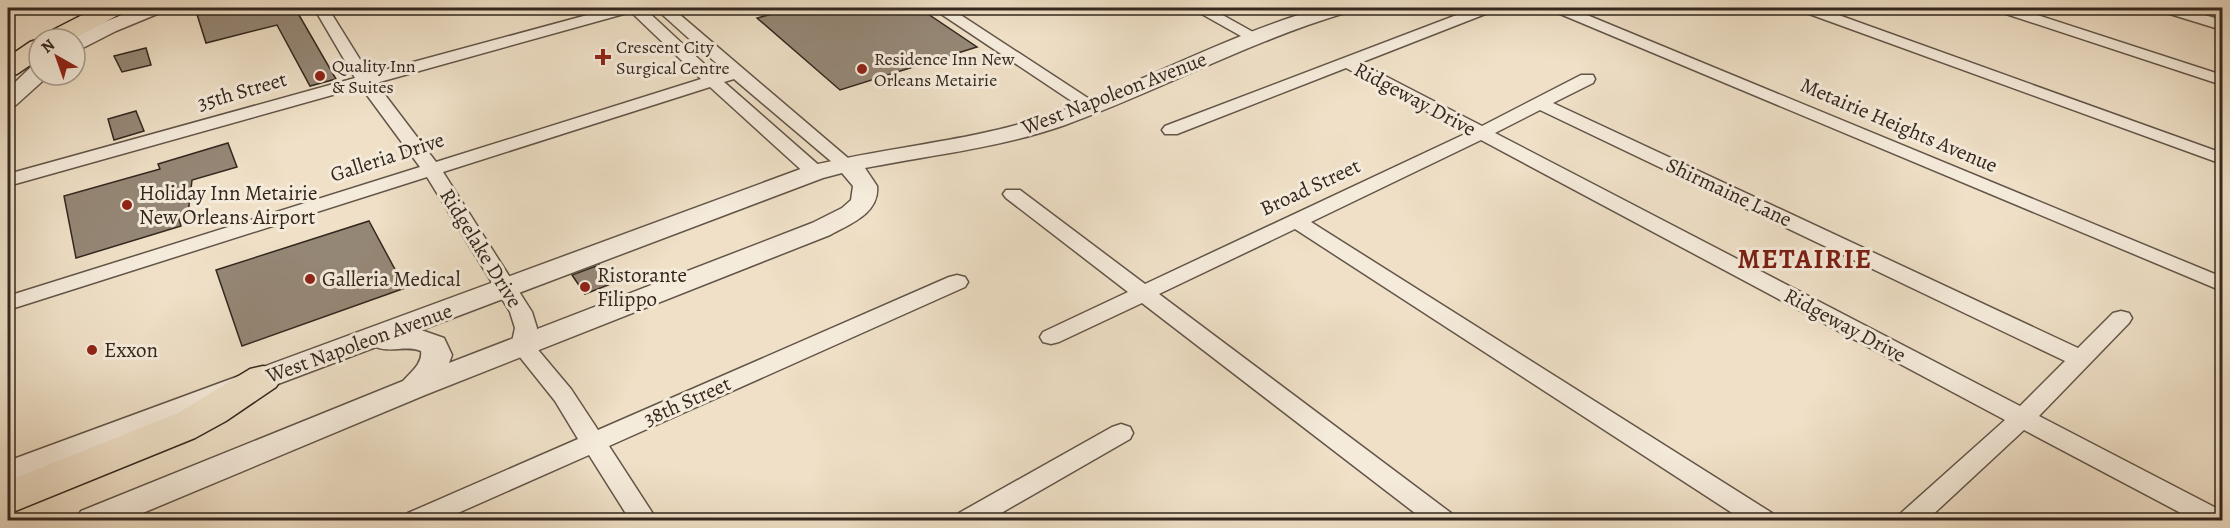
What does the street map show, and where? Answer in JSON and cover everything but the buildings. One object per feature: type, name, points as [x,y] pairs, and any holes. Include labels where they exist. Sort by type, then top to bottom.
[{"type":"highway","points":[[84,27],[114,8]]},
{"type":"highway","points":[[87,28],[125,8]]},
{"type":"highway","points":[[8,68],[27,55]]},
{"type":"highway","points":[[8,499],[69,470],[183,427],[263,378]]},
{"type":"street","points":[[87,33],[110,27],[155,8]]},
{"type":"street","name":"Ridgelake Drive","points":[[321,8],[365,81],[431,168],[521,312],[526,327],[522,346]]},
{"type":"street","name":"35th Street","points":[[8,180],[628,8]]},
{"type":"street","points":[[636,8],[815,172]]},
{"type":"street","points":[[93,520],[414,388],[821,229],[858,209],[866,195],[865,184],[846,164],[663,8]]},
{"type":"street","points":[[940,8],[1091,106]]},
{"type":"street","points":[[1199,8],[1254,37]]},
{"type":"street","name":"West Napoleon Avenue","points":[[8,474],[815,172],[846,164],[992,138],[1054,121],[1254,37],[1341,8]]},
{"type":"street","points":[[1171,130],[1488,8]]},
{"type":"street","name":"Metairie Heights Avenue","points":[[1558,8],[2223,285]]},
{"type":"street","points":[[1806,8],[2223,159]]},
{"type":"street","points":[[2002,8],[2223,80]]},
{"type":"street","points":[[2165,8],[2223,25]]},
{"type":"street","name":"Ridgeway Drive","points":[[1346,62],[2217,520]]},
{"type":"street","name":"Galleria Drive","points":[[8,303],[736,72]]},
{"type":"street","name":"Broad Street","points":[[1051,337],[1480,134],[1587,79]]},
{"type":"street","points":[[8,100],[27,83]]},
{"type":"street","name":"Shirmaine Lane","points":[[1539,103],[2081,359]]},
{"type":"street","points":[[1013,194],[1442,520]]},
{"type":"street","points":[[1295,220],[1763,520]]},
{"type":"street","name":"38th Street","points":[[417,520],[957,282]]},
{"type":"street","points":[[1910,520],[2022,418],[2121,318]]},
{"type":"street","points":[[312,360],[377,343],[416,338],[434,345],[437,355],[432,367],[414,388]]},
{"type":"street","points":[[522,346],[563,394],[644,520]]},
{"type":"street","points":[[968,520],[1122,434]]},
{"type":"place","name":"Crescent City Surgical Centre","points":[[603,57]]},
{"type":"place","name":"Residence Inn New Orleans Metairie","points":[[862,69]]},
{"type":"place","name":"Quality Inn & Suites","points":[[320,76]]},
{"type":"place","name":"Holiday Inn Metairie New Orleans Airport","points":[[127,205]]},
{"type":"place","name":"Galleria Medical","points":[[310,279]]},
{"type":"place","name":"Ristorante Filippo","points":[[585,287]]},
{"type":"place","name":"Exxon","points":[[92,350]]},
{"type":"district","name":"METAIRIE","points":[[1805,259]]}]
